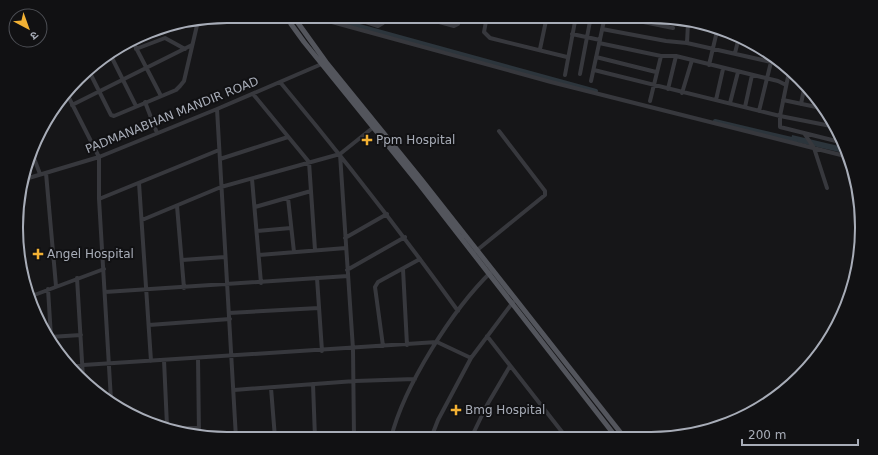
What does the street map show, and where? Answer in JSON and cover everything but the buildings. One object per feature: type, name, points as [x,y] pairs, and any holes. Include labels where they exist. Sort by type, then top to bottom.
[{"type":"main road","points":[[291,23],[375,126],[616,432]]},
{"type":"main road","points":[[297,23],[324,63]]},
{"type":"street","points":[[335,23],[543,80],[841,155]]},
{"type":"street","points":[[369,23],[378,26],[383,23]]},
{"type":"street","points":[[445,23],[454,26],[458,23]]},
{"type":"street","points":[[486,23],[484,32],[490,38],[540,49],[567,57]]},
{"type":"street","points":[[540,49],[546,23]]},
{"type":"street","points":[[565,75],[567,57],[574,23]]},
{"type":"street","points":[[580,74],[590,23]]},
{"type":"street","points":[[590,81],[594,70],[603,23]]},
{"type":"street","points":[[648,23],[673,28]]},
{"type":"street","points":[[92,75],[111,115],[114,116],[161,96],[180,86],[184,80],[197,26]]},
{"type":"street","points":[[686,43],[688,27]]},
{"type":"street","points":[[602,29],[666,41],[686,43],[767,59]]},
{"type":"street","points":[[572,34],[587,37],[599,42],[661,56],[676,56],[767,78],[786,85]]},
{"type":"street","points":[[709,65],[716,34]]},
{"type":"street","points":[[136,49],[165,38],[185,49]]},
{"type":"street","points":[[735,53],[737,43]]},
{"type":"street","points":[[134,45],[161,96]]},
{"type":"street","points":[[72,105],[192,45]]},
{"type":"street","points":[[650,101],[661,56]]},
{"type":"street","points":[[668,89],[676,56]]},
{"type":"street","points":[[596,57],[656,72]]},
{"type":"street","points":[[112,58],[136,106]]},
{"type":"street","points":[[682,93],[692,60]]},
{"type":"street","points":[[759,111],[771,62]]},
{"type":"street","name":"PADMANABHAN MANDIR ROAD","points":[[29,178],[99,157],[253,94],[324,63]]},
{"type":"street","points":[[716,100],[723,68]]},
{"type":"street","points":[[594,70],[682,93],[730,103],[780,116],[828,125]]},
{"type":"street","points":[[730,103],[738,72]]},
{"type":"street","points":[[745,107],[752,75]]},
{"type":"street","points":[[788,77],[778,125],[781,128],[836,141]]},
{"type":"street","points":[[280,82],[340,154],[405,237],[458,310]]},
{"type":"street","points":[[801,104],[803,92]]},
{"type":"street","points":[[253,94],[309,162],[315,250]]},
{"type":"street","points":[[69,99],[99,157],[99,199],[111,396]]},
{"type":"street","points":[[783,100],[816,107]]},
{"type":"street","points":[[146,102],[157,133]]},
{"type":"street","points":[[216,109],[228,285],[236,432]]},
{"type":"street","points":[[142,220],[221,187],[340,154],[375,126]]},
{"type":"street","points":[[475,252],[545,195],[545,191],[499,131]]},
{"type":"street","points":[[804,133],[813,147],[827,188]]},
{"type":"street","points":[[220,159],[288,137]]},
{"type":"street","points":[[99,199],[219,150]]},
{"type":"street","points":[[340,154],[355,381],[354,432]]},
{"type":"street","points":[[35,160],[40,174]]},
{"type":"street","points":[[46,173],[56,286]]},
{"type":"street","points":[[252,179],[260,255],[261,283]]},
{"type":"street","points":[[140,183],[151,361]]},
{"type":"street","points":[[255,207],[311,191]]},
{"type":"street","points":[[288,198],[294,252]]},
{"type":"street","points":[[178,206],[184,288]]},
{"type":"street","points":[[345,238],[387,214]]},
{"type":"street","points":[[257,232],[291,228]]},
{"type":"street","points":[[347,270],[405,237]]},
{"type":"street","points":[[260,255],[346,248]]},
{"type":"street","points":[[182,260],[225,257]]},
{"type":"street","points":[[383,346],[375,287],[378,282],[420,258]]},
{"type":"street","points":[[34,294],[104,269]]},
{"type":"street","points":[[403,269],[407,345]]},
{"type":"street","points":[[393,432],[415,379],[437,342],[458,310],[491,272]]},
{"type":"street","points":[[105,292],[261,283],[348,276]]},
{"type":"street","points":[[77,278],[83,372]]},
{"type":"street","points":[[317,278],[322,351]]},
{"type":"street","points":[[48,289],[51,331]]},
{"type":"street","points":[[434,432],[445,406],[471,358],[514,301]]},
{"type":"street","points":[[229,313],[319,308]]},
{"type":"street","points":[[149,325],[230,319]]},
{"type":"street","points":[[54,337],[81,335]]},
{"type":"street","points":[[487,336],[561,432]]},
{"type":"street","points":[[77,365],[108,362],[198,358],[231,354],[353,349],[437,342],[471,358]]},
{"type":"street","points":[[188,428],[198,428],[198,358]]},
{"type":"street","points":[[164,360],[167,422]]},
{"type":"street","points":[[474,432],[487,405],[510,366]]},
{"type":"street","points":[[234,390],[355,381],[415,379]]},
{"type":"street","points":[[313,384],[315,432]]},
{"type":"street","points":[[271,388],[275,432]]},
{"type":"shaded area","points":[[792,135],[838,146],[840,152],[791,141]]},
{"type":"waterway","points":[[348,23],[596,91]]},
{"type":"waterway","points":[[715,121],[796,140]]},
{"type":"place","name":"Ppm Hospital","points":[[367,140]]},
{"type":"place","name":"Angel Hospital","points":[[38,254]]},
{"type":"place","name":"Bmg Hospital","points":[[456,410]]}]
